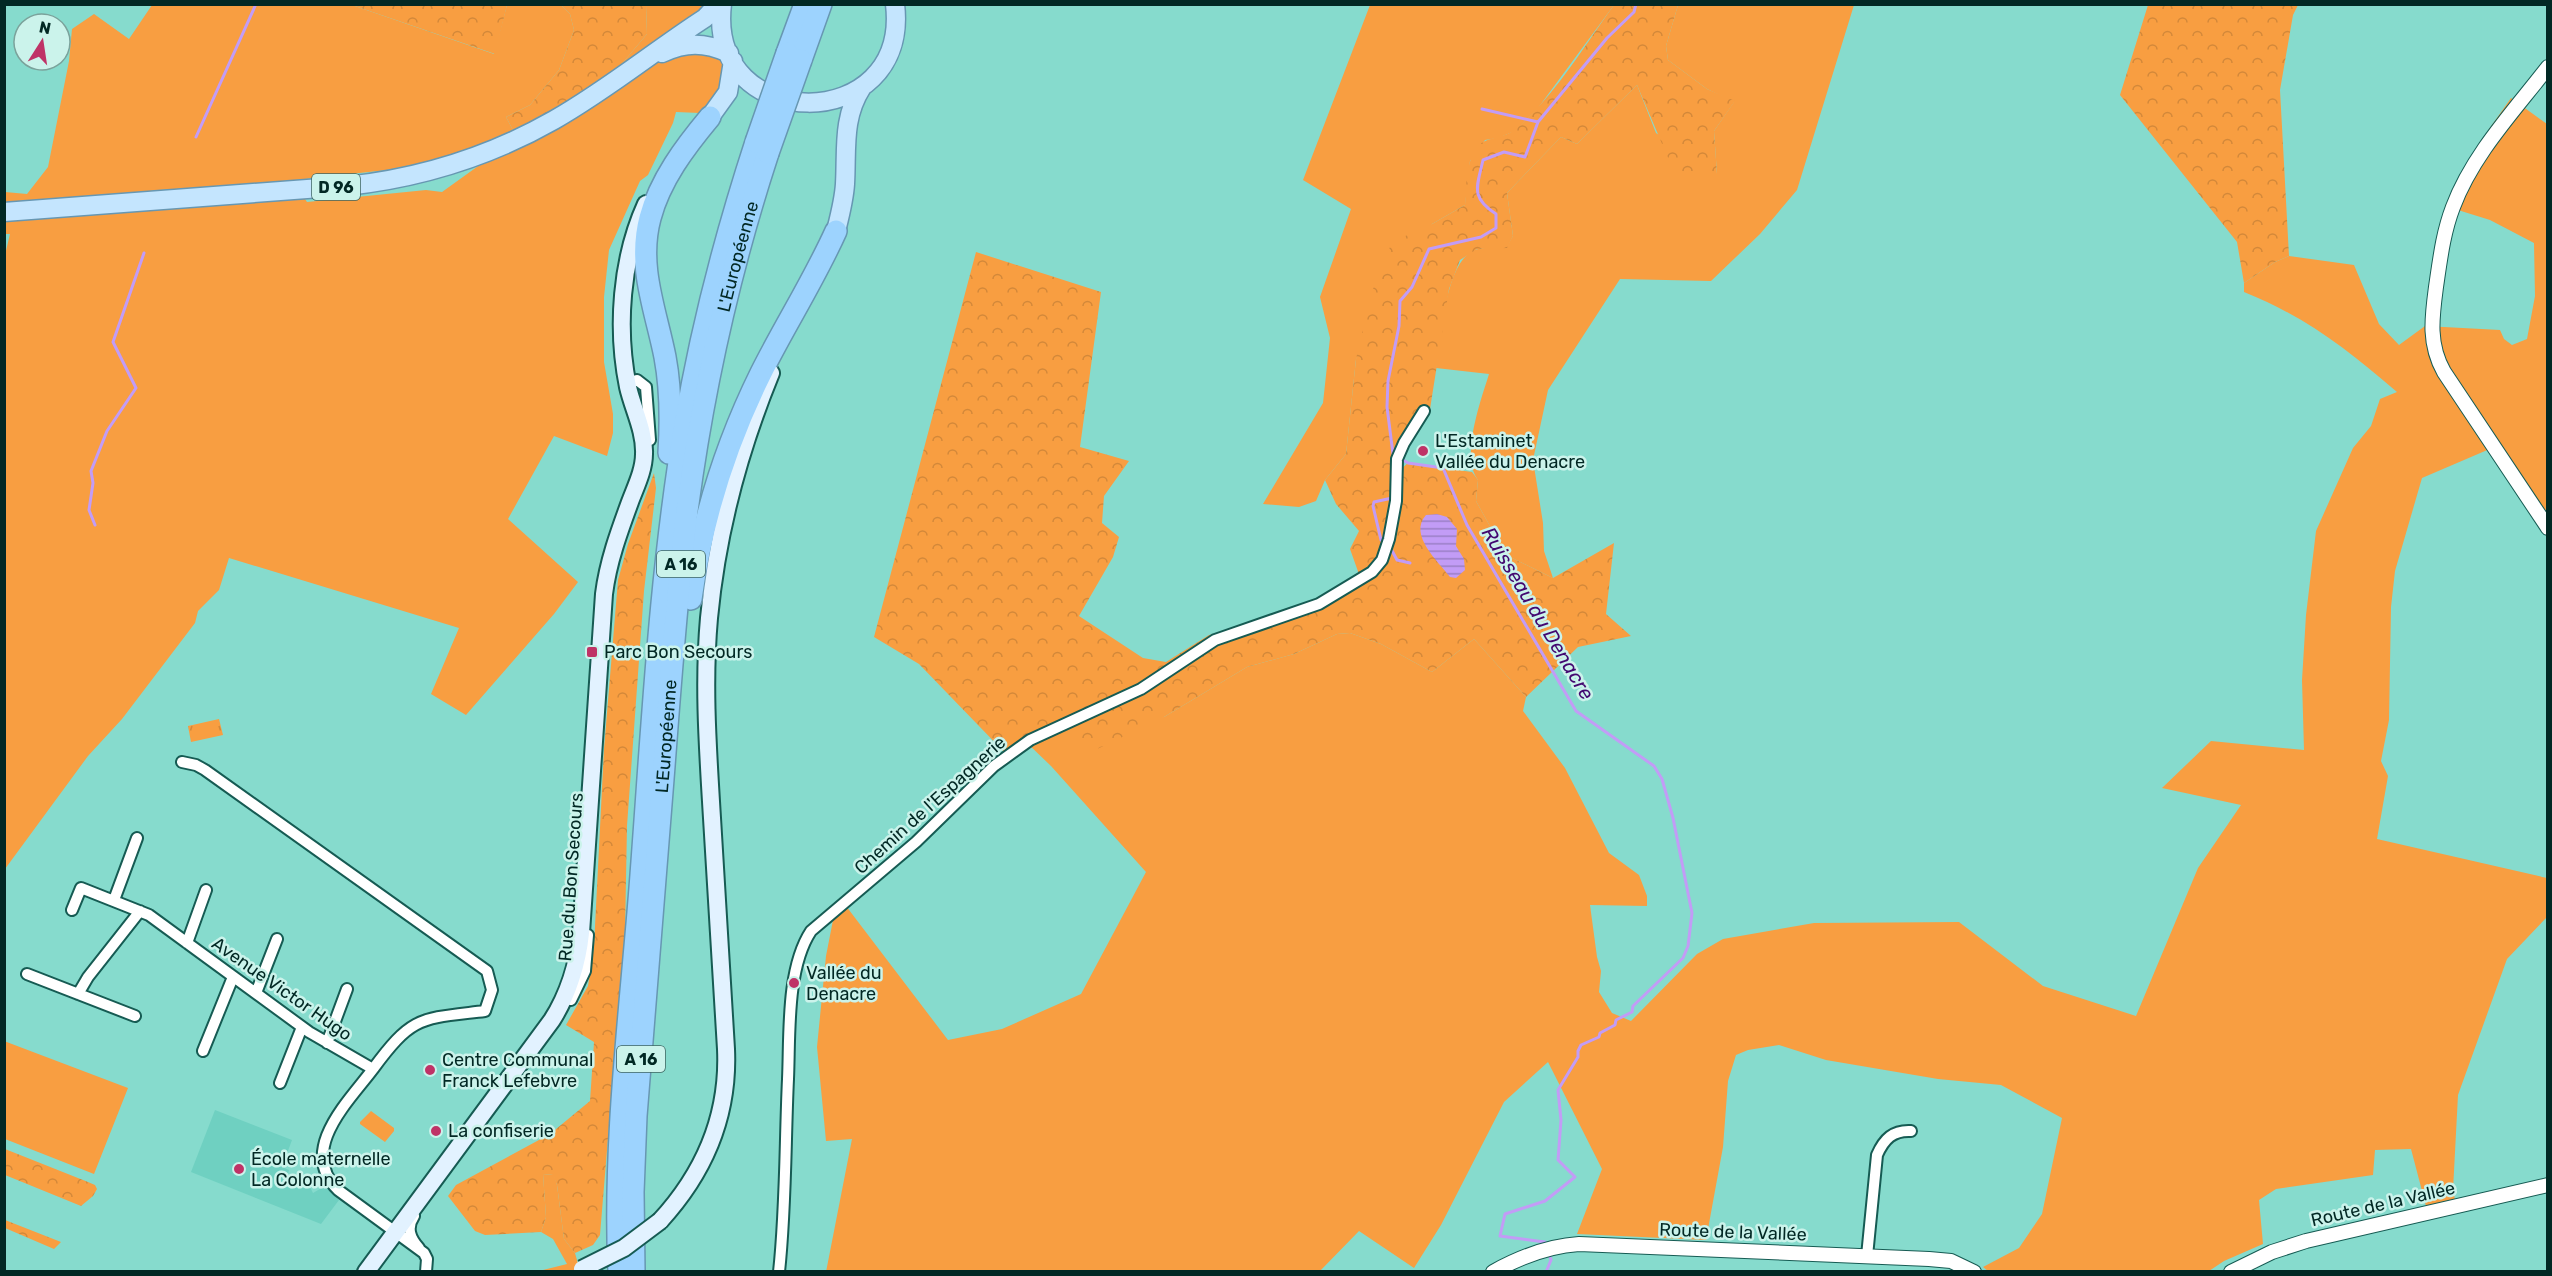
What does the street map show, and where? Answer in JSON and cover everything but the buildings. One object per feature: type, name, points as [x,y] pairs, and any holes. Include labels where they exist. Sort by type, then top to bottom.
[{"type":"highway","name":"L'Européenne","points":[[619,1272],[618,1203],[622,1116],[670,531],[685,424],[700,348],[723,253],[794,56],[805,4]]},
{"type":"highway","name":"L'Européenne","points":[[794,56],[821,4]]},
{"type":"highway","points":[[670,531],[664,511],[670,444],[669,389],[665,357],[647,277],[646,239],[655,203],[668,175],[691,140],[710,117]]},
{"type":"highway","name":"L'Européenne","points":[[634,1272],[634,1153],[677,601],[695,455],[726,303],[762,147]]},
{"type":"highway","points":[[658,847],[693,584],[711,500],[725,454],[744,409],[836,231]]},
{"type":"main road","points":[[710,117],[728,92],[731,57],[722,28],[720,4]]},
{"type":"main road","name":"D 96","points":[[4,212],[347,186],[420,175],[475,158],[528,134],[572,110],[639,64],[669,40],[705,18],[720,4]]},
{"type":"main road","points":[[579,1270],[624,1248],[660,1221],[689,1186],[706,1155],[720,1114],[726,1081],[706,694],[709,620],[721,536],[739,463],[764,391],[783,346],[819,277],[836,231],[844,192],[847,122],[853,104],[863,86],[878,70],[889,52],[896,27],[895,4]]},
{"type":"main road","name":"D 96","points":[[639,64],[670,49],[688,44],[707,45],[731,57]]},
{"type":"main road","points":[[731,57],[756,87],[776,98],[793,103],[810,104],[832,101],[863,86]]},
{"type":"main road","name":"Rue du Bon Secours","points":[[366,1272],[542,1034],[565,996],[580,940],[606,578],[642,467],[643,438],[628,383],[623,340],[624,293],[636,231],[652,192],[669,161],[697,127],[710,117]]},
{"type":"street","points":[[2547,67],[2495,135],[2457,198],[2444,237],[2432,326],[2434,348],[2444,372],[2547,528]]},
{"type":"street","name":"Rue du Bon Secours","points":[[598,705],[612,582],[619,552],[650,461],[646,387],[637,380],[628,383]]},
{"type":"street","name":"Chemin de l'Espagnerie","points":[[779,1272],[791,1012],[796,968],[802,947],[811,931],[907,850],[994,766],[1030,740],[1141,689],[1215,640],[1327,600],[1372,572],[1384,555],[1389,539],[1396,498],[1396,468],[1399,454],[1424,411]]},
{"type":"street","points":[[182,762],[206,770],[487,971],[492,990],[484,1011],[437,1017],[412,1024],[399,1035],[329,1128],[324,1145],[327,1173],[336,1188],[418,1248]]},
{"type":"street","name":"Rue du Bon Secours","points":[[426,1272],[426,1257],[418,1248],[410,1232],[412,1218],[543,1043],[566,1009],[582,978],[587,954],[593,775]]},
{"type":"street","points":[[114,900],[137,838]]},
{"type":"street","name":"Avenue Victor Hugo","points":[[72,910],[81,888],[140,911],[302,1027],[373,1068]]},
{"type":"street","points":[[187,943],[206,890]]},
{"type":"street","points":[[78,994],[88,976],[140,911]]},
{"type":"street","points":[[256,993],[277,939]]},
{"type":"street","points":[[27,974],[135,1016]]},
{"type":"street","points":[[203,1051],[233,977]]},
{"type":"street","points":[[327,1043],[348,989]]},
{"type":"street","points":[[280,1083],[302,1027]]},
{"type":"street","points":[[1867,1256],[1878,1155],[1885,1140],[1892,1134],[1911,1131]]},
{"type":"street","name":"Route de la Vallée","points":[[2231,1272],[2272,1252],[2307,1240],[2547,1185]]},
{"type":"street","name":"Route de la Vallée","points":[[1493,1272],[1544,1250],[1579,1244],[1943,1260],[1957,1263],[1974,1272]]},
{"type":"shaded area","points":[[1437,514],[1447,517],[1457,529],[1456,546],[1464,559],[1465,570],[1456,578],[1450,577],[1432,556],[1420,531],[1421,523],[1426,515]]},
{"type":"shaded area","name":"École maternelle La Colonne","points":[[215,1110],[292,1140],[282,1167],[289,1170],[288,1174],[302,1180],[313,1193],[325,1186],[339,1200],[321,1224],[191,1172]]},
{"type":"green space","points":[[152,5],[352,5],[494,54],[507,5],[561,5],[570,14],[574,30],[559,70],[530,105],[506,117],[514,132],[449,157],[387,170],[249,185],[159,190],[5,207],[5,192],[27,194],[48,167],[67,72],[72,72],[72,29],[94,14],[129,39]]},
{"type":"green space","points":[[352,5],[507,5],[495,54]]},
{"type":"green space","points":[[561,5],[646,5],[647,34],[615,72],[514,132],[506,117],[530,105],[559,70],[574,30],[570,14]]},
{"type":"green space","points":[[646,5],[709,5],[615,72],[647,34]]},
{"type":"green space","points":[[1370,5],[1614,5],[1538,108],[1515,131],[1498,138],[1485,140],[1470,161],[1465,205],[1432,224],[1356,359],[1346,454],[1325,480],[1316,501],[1299,507],[1263,504],[1323,403],[1330,338],[1320,297],[1351,209],[1303,180]]},
{"type":"green space","points":[[1614,5],[1678,5],[1666,46],[1668,60],[1707,89],[1735,101],[1714,131],[1717,174],[1677,179],[1637,85],[1577,144],[1561,137],[1507,193],[1513,236],[1507,248],[1477,249],[1460,260],[1449,289],[1430,409],[1407,443],[1401,469],[1408,463],[1472,472],[1478,480],[1476,501],[1506,555],[1553,578],[1614,543],[1606,614],[1631,636],[1578,647],[1526,697],[1474,639],[1432,672],[1381,644],[1350,633],[1337,634],[1294,654],[1247,667],[1164,717],[1093,751],[1063,720],[1007,755],[919,664],[874,637],[976,252],[1101,292],[1080,447],[1129,461],[1104,496],[1102,523],[1119,537],[1113,557],[1079,616],[1143,658],[1166,662],[1209,635],[1255,627],[1296,612],[1360,577],[1350,549],[1359,531],[1336,504],[1325,480],[1346,454],[1356,359],[1371,294],[1392,242],[1432,224],[1465,205],[1468,171],[1474,151],[1483,142],[1512,132],[1531,115],[1557,85]]},
{"type":"green space","points":[[1678,5],[1854,5],[1797,190],[1760,234],[1711,281],[1620,279],[1548,390],[1533,460],[1543,523],[1544,551],[1553,578],[1506,555],[1476,501],[1478,480],[1473,470],[1471,443],[1489,374],[1436,368],[1446,300],[1458,266],[1467,255],[1481,248],[1506,248],[1513,236],[1507,193],[1561,137],[1577,144],[1637,85],[1656,133],[1717,174],[1714,131],[1734,102],[1707,89],[1668,60],[1666,46]]},
{"type":"green space","points":[[2148,5],[2298,5],[2293,15],[2280,90],[2289,256],[2275,262],[2244,283],[2237,242],[2120,95]]},
{"type":"green space","points":[[677,52],[720,54],[724,72],[723,80],[717,93],[700,113],[676,112],[648,175],[640,181],[609,250],[604,297],[604,362],[613,414],[613,433],[607,456],[554,436],[508,519],[578,582],[554,614],[466,715],[431,694],[459,628],[229,558],[219,590],[198,611],[195,623],[122,719],[88,756],[5,869],[4,259],[10,234],[5,234],[5,219],[303,196],[307,202],[426,190],[442,192],[481,164],[521,147],[603,98],[654,63]]},
{"type":"green space","points":[[2511,98],[2547,124],[2547,514],[2499,445],[2422,478],[2395,571],[2391,607],[2389,720],[2381,761],[2388,776],[2377,839],[2547,878],[2547,917],[2507,959],[2458,1095],[2453,1190],[2455,1200],[2426,1206],[2411,1149],[2375,1150],[2373,1175],[2276,1189],[2259,1200],[2263,1244],[2224,1261],[2209,1271],[1988,1271],[1983,1267],[2019,1248],[2042,1214],[2062,1118],[2001,1085],[1938,1079],[1826,1060],[1779,1045],[1748,1050],[1736,1055],[1728,1081],[1723,1147],[1706,1240],[1577,1234],[1602,1169],[1548,1062],[1504,1102],[1441,1225],[1414,1268],[1359,1231],[1320,1271],[826,1272],[852,1139],[826,1141],[817,1047],[826,956],[834,915],[846,906],[948,1040],[1002,1029],[1081,994],[1146,872],[1051,766],[1026,742],[1063,720],[1164,717],[1247,667],[1294,654],[1337,634],[1350,633],[1381,644],[1432,672],[1474,639],[1526,697],[1523,711],[1565,768],[1609,853],[1639,875],[1647,896],[1647,906],[1590,905],[1601,971],[1599,992],[1612,1013],[1631,1021],[1697,954],[1723,939],[1814,923],[1959,922],[2043,986],[2136,1016],[2198,868],[2241,805],[2162,788],[2211,741],[2304,750],[2302,680],[2306,615],[2316,531],[2353,448],[2371,426],[2380,399],[2397,392],[2360,361],[2307,323],[2244,292],[2244,283],[2275,262],[2289,256],[2354,265],[2379,324],[2399,345],[2425,326],[2500,330],[2504,339],[2512,345],[2527,339],[2535,296],[2534,243],[2490,220],[2445,206],[2480,142]]},
{"type":"green space","points":[[654,473],[656,488],[644,591],[627,826],[625,932],[600,1235],[593,1245],[575,1253],[564,1239],[557,1185],[553,1175],[543,1174],[546,1217],[541,1232],[485,1235],[475,1231],[448,1196],[456,1185],[550,1134],[590,1101],[594,1042],[566,1025],[588,986],[594,946],[604,749],[618,580],[628,544]]},
{"type":"green space","points":[[219,719],[223,735],[191,742],[188,726]]},
{"type":"green space","points":[[4,1041],[128,1088],[94,1174],[5,1139]]},
{"type":"green space","points":[[371,1111],[394,1128],[385,1142],[360,1124]]},
{"type":"green space","points":[[5,1149],[95,1185],[97,1189],[93,1196],[81,1206],[5,1175]]},
{"type":"green space","points":[[543,1174],[554,1175],[564,1239],[575,1253],[580,1271],[535,1272],[567,1264],[553,1239],[541,1232],[546,1217]]},
{"type":"green space","points":[[4,1220],[61,1242],[54,1249],[5,1228]]},
{"type":"waterway","points":[[196,137],[256,4]]},
{"type":"waterway","name":"Ruisseau du Denacre","points":[[1545,1242],[1500,1236],[1505,1214],[1545,1201],[1575,1177],[1558,1160],[1561,1120],[1558,1090],[1578,1057],[1581,1045],[1599,1037],[1600,1033],[1615,1025],[1616,1020],[1632,1012],[1633,1006],[1683,958],[1688,946],[1692,913],[1673,818],[1662,779],[1654,766],[1576,711],[1467,525],[1443,468],[1408,463],[1393,454],[1387,407],[1388,381],[1399,326],[1400,301],[1412,287],[1429,249],[1481,237],[1496,228],[1496,214],[1479,197],[1478,184],[1483,160],[1504,152],[1525,157],[1538,122],[1607,38],[1634,12],[1636,4]]},
{"type":"waterway","points":[[1482,109],[1538,122]]},
{"type":"waterway","points":[[95,525],[89,510],[93,483],[91,471],[107,431],[136,388],[113,342],[144,253]]},
{"type":"waterway","points":[[1385,543],[1381,540],[1373,506],[1374,502],[1392,498],[1391,495]]},
{"type":"waterway","points":[[1390,547],[1397,560],[1410,563]]},
{"type":"waterway","name":"Ruisseau du Denacre","points":[[1546,1272],[1550,1257]]},
{"type":"place","name":"L'Estaminet Vallée du Denacre","points":[[1423,451]]},
{"type":"place","name":"Parc Bon Secours","points":[[592,652]]},
{"type":"place","name":"Vallée du Denacre","points":[[794,983]]},
{"type":"place","name":"Centre Communal Franck Lefebvre","points":[[430,1070]]},
{"type":"place","name":"La confiserie","points":[[436,1131]]},
{"type":"place","name":"École maternelle La Colonne","points":[[239,1169]]}]
